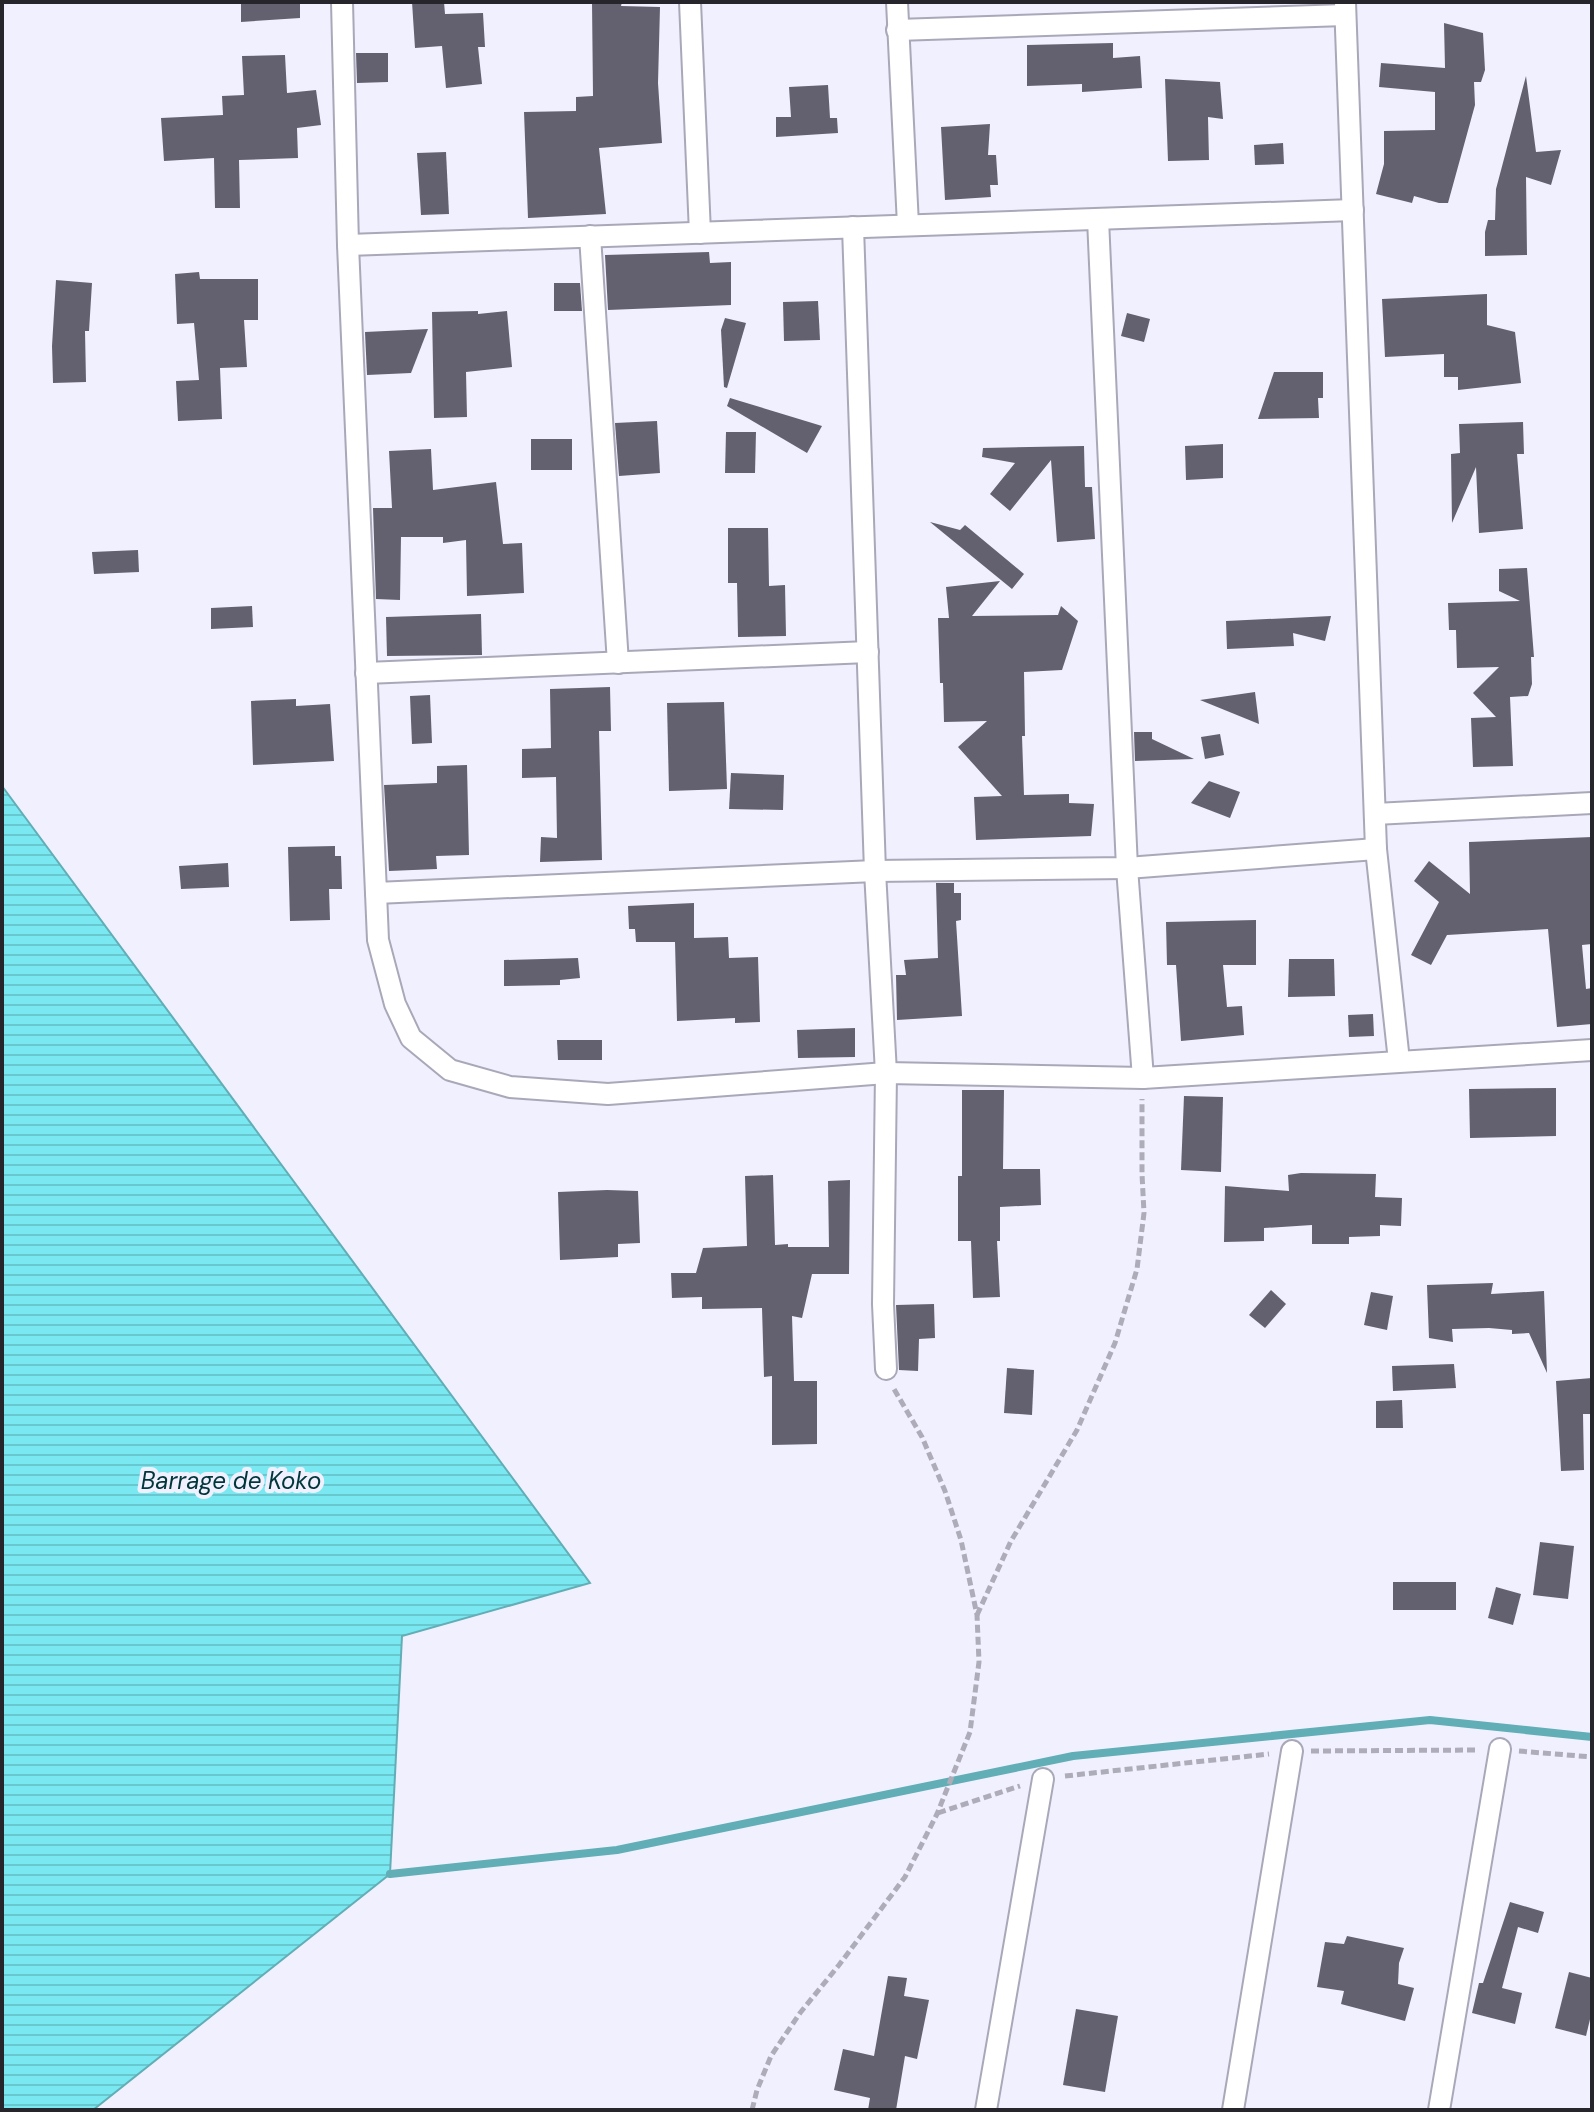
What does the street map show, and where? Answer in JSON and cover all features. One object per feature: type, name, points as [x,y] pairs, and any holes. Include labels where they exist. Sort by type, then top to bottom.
[{"type":"street","points":[[342,2],[348,245],[378,940],[395,1004],[411,1038],[450,1070],[510,1087],[608,1094],[886,1073],[1143,1078],[1592,1050]]},
{"type":"street","points":[[690,2],[700,233]]},
{"type":"street","points":[[897,2],[908,225]]},
{"type":"street","points":[[897,30],[1345,9],[1376,849],[1399,1061]]},
{"type":"street","points":[[348,245],[1353,210]]},
{"type":"street","points":[[1098,219],[1127,868],[1143,1078]]},
{"type":"street","points":[[853,227],[875,871],[886,1073],[883,1304],[886,1369]]},
{"type":"street","points":[[590,236],[618,663]]},
{"type":"street","points":[[366,673],[868,652]]},
{"type":"street","points":[[1375,814],[1592,803]]},
{"type":"street","points":[[376,893],[875,871],[1127,868],[1376,849]]},
{"type":"street","points":[[1439,2110],[1500,1749]]},
{"type":"street","points":[[1233,2110],[1292,1751]]},
{"type":"street","points":[[986,2110],[1043,1779]]},
{"type":"path","points":[[977,1615],[1011,1541],[1077,1430],[1115,1343],[1137,1269],[1144,1213],[1143,1078]]},
{"type":"path","points":[[752,2110],[771,2056],[800,2013],[905,1877],[937,1814],[970,1732],[979,1662],[977,1615],[961,1540],[922,1437],[886,1369]]},
{"type":"path","points":[[937,1814],[1043,1779],[1292,1751],[1500,1749],[1592,1757]]},
{"type":"water","name":"Barrage de Koko","points":[[2,786],[590,1583],[402,1636],[390,1874],[93,2110],[2,2110]]},
{"type":"building","points":[[241,2],[300,2],[300,18],[241,22]]},
{"type":"building","points":[[412,2],[444,2],[445,14],[483,13],[485,47],[478,47],[482,84],[446,88],[442,46],[415,48]]},
{"type":"building","points":[[592,2],[660,7],[658,83],[662,143],[599,148],[606,214],[528,218],[524,112],[576,111],[576,97],[593,96]]},
{"type":"building","points":[[1444,23],[1483,33],[1485,70],[1481,82],[1474,82],[1475,105],[1448,203],[1414,196],[1412,203],[1376,194],[1384,164],[1384,131],[1435,130],[1435,92],[1379,87],[1381,63],[1445,68]]},
{"type":"building","points":[[1113,43],[1113,58],[1140,56],[1142,88],[1082,92],[1082,84],[1027,86],[1027,45]]},
{"type":"building","points":[[356,53],[388,53],[388,82],[357,83]]},
{"type":"building","points":[[285,55],[287,93],[316,90],[321,125],[297,128],[298,158],[239,160],[240,208],[215,208],[214,158],[164,161],[161,118],[223,115],[222,96],[244,95],[242,56]]},
{"type":"building","points":[[1526,76],[1536,152],[1561,150],[1551,185],[1526,177],[1527,255],[1485,256],[1485,232],[1488,220],[1495,220],[1496,189]]},
{"type":"building","points":[[1165,79],[1220,82],[1223,119],[1208,117],[1209,160],[1168,161]]},
{"type":"building","points":[[828,85],[830,118],[837,118],[838,133],[776,137],[776,117],[791,117],[789,87]]},
{"type":"building","points":[[990,124],[988,155],[996,155],[998,185],[990,185],[991,197],[945,200],[941,127]]},
{"type":"building","points":[[1283,143],[1284,164],[1255,165],[1254,145]]},
{"type":"building","points":[[446,152],[449,214],[421,215],[417,153]]},
{"type":"building","points":[[709,252],[710,263],[731,262],[731,305],[608,310],[605,255]]},
{"type":"building","points":[[199,272],[200,279],[258,279],[258,320],[244,320],[247,367],[220,368],[222,419],[178,421],[176,381],[199,380],[194,323],[177,324],[175,274]]},
{"type":"building","points":[[56,280],[92,283],[89,331],[85,331],[86,382],[53,383]]},
{"type":"building","points":[[554,283],[580,283],[582,311],[554,311]]},
{"type":"building","points":[[1487,294],[1487,325],[1515,332],[1521,383],[1458,390],[1458,377],[1444,377],[1444,354],[1385,357],[1382,299]]},
{"type":"building","points":[[818,301],[820,340],[784,341],[783,302]]},
{"type":"building","points":[[478,311],[478,314],[507,311],[512,367],[466,372],[467,417],[434,418],[432,312]]},
{"type":"building","points":[[1127,313],[1150,319],[1144,342],[1121,336]]},
{"type":"building","points":[[725,318],[746,323],[727,388],[724,387],[721,330]]},
{"type":"building","points":[[428,329],[411,373],[367,375],[365,332]]},
{"type":"building","points":[[1274,372],[1323,372],[1323,398],[1318,398],[1319,418],[1258,419]]},
{"type":"building","points":[[730,398],[822,426],[807,453],[727,406]]},
{"type":"building","points":[[657,421],[660,473],[619,476],[615,423]]},
{"type":"building","points":[[1523,422],[1524,454],[1517,454],[1523,529],[1479,533],[1476,467],[1452,523],[1451,454],[1460,453],[1459,424]]},
{"type":"building","points":[[726,432],[756,432],[755,473],[725,473]]},
{"type":"building","points":[[531,439],[572,439],[572,470],[531,470]]},
{"type":"building","points":[[1223,444],[1223,478],[1186,480],[1185,446]]},
{"type":"building","points":[[1084,446],[1085,487],[1092,487],[1095,539],[1057,542],[1051,460],[1010,511],[990,494],[1015,463],[982,457],[983,448]]},
{"type":"building","points":[[431,449],[433,490],[496,482],[503,544],[522,543],[524,593],[467,596],[466,540],[443,543],[443,537],[401,537],[400,600],[376,599],[373,508],[392,508],[389,451]]},
{"type":"building","points":[[930,522],[960,530],[965,525],[1024,574],[1012,589]]},
{"type":"building","points":[[728,528],[768,528],[769,586],[785,585],[786,636],[738,637],[737,583],[728,583]]},
{"type":"building","points":[[138,550],[139,572],[94,574],[92,552]]},
{"type":"building","points":[[1527,568],[1534,657],[1531,657],[1532,684],[1528,696],[1510,697],[1513,766],[1473,767],[1471,718],[1496,717],[1473,693],[1499,667],[1457,668],[1456,630],[1449,630],[1448,603],[1520,601],[1499,591],[1499,569]]},
{"type":"building","points":[[1000,581],[972,616],[1058,615],[1061,606],[1078,621],[1062,670],[1024,672],[1024,795],[1069,794],[1069,803],[1094,804],[1091,836],[976,840],[974,797],[1002,796],[958,747],[987,721],[944,722],[938,618],[949,618],[946,587]]},
{"type":"building","points":[[252,606],[253,627],[211,629],[211,608]]},
{"type":"building","points":[[481,614],[482,655],[387,656],[386,617]]},
{"type":"building","points":[[1331,616],[1325,641],[1293,633],[1294,646],[1227,649],[1226,621]]},
{"type":"building","points":[[610,687],[611,731],[599,731],[602,860],[540,862],[541,837],[557,838],[556,777],[522,778],[522,749],[551,748],[550,689]]},
{"type":"building","points":[[1255,692],[1259,724],[1200,700]]},
{"type":"building","points":[[430,695],[432,743],[412,744],[410,696]]},
{"type":"building","points":[[296,699],[296,706],[330,704],[334,761],[253,765],[251,701]]},
{"type":"building","points":[[724,702],[727,789],[669,791],[667,703]]},
{"type":"building","points":[[1134,732],[1152,732],[1152,739],[1194,759],[1135,761]]},
{"type":"building","points":[[1220,734],[1224,755],[1205,759],[1201,737]]},
{"type":"building","points":[[467,765],[469,855],[436,856],[437,869],[389,871],[384,785],[437,783],[437,766]]},
{"type":"building","points":[[731,773],[784,775],[783,810],[729,809]]},
{"type":"building","points":[[1209,781],[1240,792],[1230,818],[1191,803]]},
{"type":"building","points":[[1592,837],[1592,944],[1582,945],[1586,989],[1592,988],[1592,1024],[1557,1027],[1548,929],[1447,935],[1431,965],[1411,955],[1439,902],[1414,881],[1429,861],[1470,894],[1469,842]]},
{"type":"building","points":[[335,846],[335,856],[341,856],[342,889],[329,889],[330,920],[290,921],[288,847]]},
{"type":"building","points":[[228,863],[229,887],[181,889],[179,866]]},
{"type":"building","points":[[936,883],[954,883],[954,893],[961,893],[961,920],[956,921],[962,1016],[897,1020],[896,975],[906,975],[904,960],[938,958]]},
{"type":"building","points":[[694,903],[694,938],[728,937],[729,958],[758,957],[760,1022],[735,1023],[735,1018],[677,1021],[675,942],[636,942],[635,929],[629,929],[628,906]]},
{"type":"building","points":[[1256,920],[1256,965],[1223,965],[1227,1007],[1242,1006],[1244,1035],[1181,1041],[1176,965],[1167,965],[1166,922]]},
{"type":"building","points":[[578,958],[580,978],[560,980],[560,985],[504,986],[504,960]]},
{"type":"building","points":[[1289,959],[1334,959],[1335,996],[1288,997]]},
{"type":"building","points":[[1373,1014],[1374,1036],[1349,1037],[1348,1015]]},
{"type":"building","points":[[855,1028],[855,1057],[798,1058],[797,1030]]},
{"type":"building","points":[[557,1040],[602,1040],[602,1060],[558,1060]]},
{"type":"building","points":[[1556,1088],[1556,1136],[1470,1138],[1469,1089]]},
{"type":"building","points":[[962,1090],[1004,1090],[1003,1169],[1040,1169],[1041,1205],[1000,1207],[1000,1241],[997,1241],[1000,1297],[973,1298],[971,1241],[958,1241]]},
{"type":"building","points":[[1184,1096],[1223,1097],[1221,1172],[1181,1170]]},
{"type":"building","points":[[1376,1174],[1375,1197],[1402,1198],[1401,1226],[1380,1225],[1380,1236],[1349,1237],[1349,1244],[1312,1244],[1312,1225],[1264,1228],[1264,1241],[1224,1242],[1225,1186],[1289,1191],[1288,1175]]},
{"type":"building","points":[[773,1175],[775,1245],[788,1244],[788,1247],[829,1247],[828,1181],[850,1180],[849,1274],[812,1274],[802,1318],[792,1316],[794,1381],[817,1381],[817,1444],[772,1445],[772,1376],[764,1377],[762,1308],[702,1309],[702,1297],[672,1298],[671,1273],[696,1273],[703,1248],[747,1246],[745,1176]]},
{"type":"building","points":[[638,1191],[640,1243],[618,1244],[618,1257],[560,1260],[558,1192]]},
{"type":"building","points":[[1493,1283],[1491,1294],[1544,1291],[1547,1373],[1529,1333],[1512,1334],[1512,1330],[1489,1328],[1452,1329],[1453,1342],[1429,1338],[1427,1285]]},
{"type":"building","points":[[1271,1290],[1286,1304],[1265,1328],[1249,1315]]},
{"type":"building","points":[[1371,1292],[1393,1296],[1387,1330],[1364,1325]]},
{"type":"building","points":[[934,1304],[935,1338],[919,1339],[918,1371],[899,1370],[896,1305]]},
{"type":"building","points":[[1454,1364],[1456,1388],[1393,1391],[1392,1366]]},
{"type":"building","points":[[1007,1368],[1034,1370],[1032,1415],[1004,1413]]},
{"type":"building","points":[[1592,1378],[1592,1414],[1583,1414],[1584,1470],[1561,1471],[1556,1381]]},
{"type":"building","points":[[1402,1400],[1403,1428],[1376,1428],[1376,1401]]},
{"type":"building","points":[[1540,1542],[1574,1546],[1568,1599],[1533,1595]]},
{"type":"building","points":[[1393,1582],[1456,1582],[1456,1610],[1393,1610]]},
{"type":"building","points":[[1496,1587],[1521,1594],[1513,1625],[1488,1618]]},
{"type":"building","points":[[1510,1902],[1544,1912],[1538,1933],[1518,1927],[1502,1988],[1522,1993],[1515,2024],[1472,2013],[1479,1983],[1483,1983]]},
{"type":"building","points":[[1347,1936],[1404,1948],[1399,1963],[1398,1984],[1414,1988],[1405,2021],[1341,2004],[1344,1991],[1317,1987],[1325,1942],[1344,1944]]},
{"type":"building","points":[[1569,1972],[1592,1978],[1592,2011],[1586,2036],[1555,2028]]},
{"type":"building","points":[[888,1976],[907,1978],[904,1996],[929,2000],[917,2059],[905,2056],[896,2110],[868,2110],[870,2098],[834,2090],[843,2049],[874,2056]]},
{"type":"building","points":[[1076,2009],[1118,2016],[1105,2092],[1063,2085]]},
{"type":"waterway","points":[[390,1874],[617,1850],[1073,1756],[1430,1720],[1592,1737]]}]
